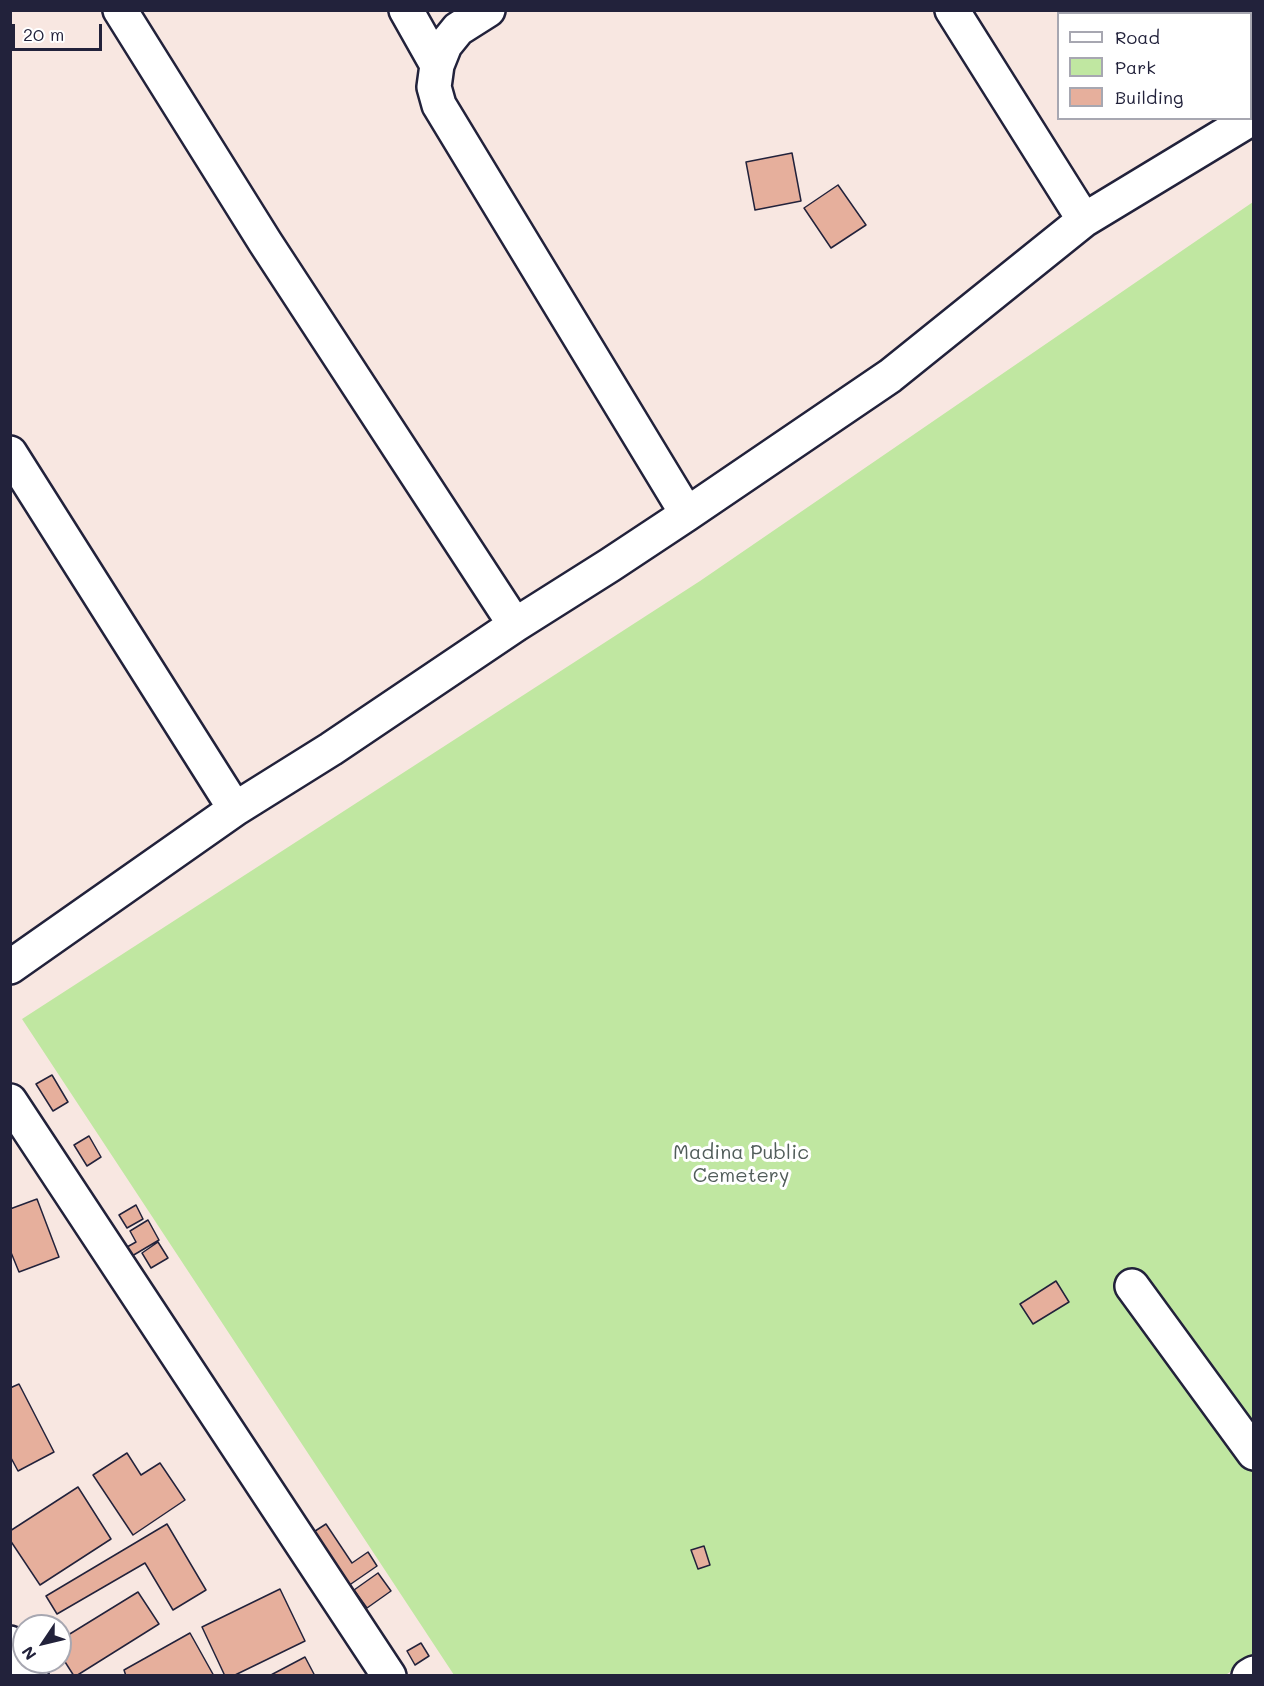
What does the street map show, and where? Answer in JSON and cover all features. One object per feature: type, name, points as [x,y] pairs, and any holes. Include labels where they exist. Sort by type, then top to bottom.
[{"type":"street","points":[[120,10],[265,242],[514,625]]},
{"type":"street","points":[[406,10],[436,65]]},
{"type":"street","points":[[488,10],[458,29],[445,45],[436,65],[434,87],[439,105],[687,514]]},
{"type":"street","points":[[952,10],[1084,220]]},
{"type":"street","points":[[10,967],[235,809],[331,749],[514,625],[610,565],[890,376],[1084,220],[1249,120]]},
{"type":"street","points":[[10,453],[235,809]]},
{"type":"street","points":[[10,1101],[389,1676]]},
{"type":"street","points":[[1132,1286],[1254,1453]]},
{"type":"street","points":[[10,1643],[32,1676]]},
{"type":"street","points":[[1249,1676],[1254,1673]]},
{"type":"green space","name":"Madina Public Cemetery","points":[[1253,202],[1253,1657],[1224,1676],[454,1675],[22,1019],[700,581]]},
{"type":"building","points":[[792,153],[801,201],[755,210],[746,162]]},
{"type":"building","points":[[838,185],[866,225],[831,248],[804,208]]},
{"type":"building","points":[[52,1075],[68,1102],[53,1111],[36,1084]]},
{"type":"building","points":[[89,1136],[101,1157],[87,1166],[74,1145]]},
{"type":"building","points":[[37,1199],[59,1257],[19,1272],[10,1250],[10,1209]]},
{"type":"building","points":[[136,1205],[143,1219],[127,1228],[119,1215]]},
{"type":"building","points":[[148,1220],[159,1240],[132,1256],[127,1247],[136,1242],[130,1231]]},
{"type":"building","points":[[158,1242],[168,1258],[151,1268],[142,1253]]},
{"type":"building","points":[[1056,1281],[1069,1302],[1033,1324],[1020,1304]]},
{"type":"building","points":[[19,1384],[54,1452],[18,1471],[10,1456],[10,1388]]},
{"type":"building","points":[[127,1453],[141,1475],[160,1463],[185,1500],[133,1535],[93,1475]]},
{"type":"building","points":[[78,1487],[111,1539],[40,1585],[10,1540],[10,1531]]},
{"type":"building","points":[[167,1524],[206,1590],[173,1610],[145,1563],[57,1614],[46,1596]]},
{"type":"building","points":[[326,1524],[352,1563],[368,1552],[377,1566],[348,1586],[312,1533]]},
{"type":"building","points":[[704,1546],[710,1565],[698,1569],[691,1550]]},
{"type":"building","points":[[378,1573],[391,1591],[367,1608],[354,1590]]},
{"type":"building","points":[[280,1589],[305,1641],[233,1676],[225,1676],[202,1627]]},
{"type":"building","points":[[138,1592],[159,1624],[76,1676],[72,1673],[72,1633]]},
{"type":"building","points":[[190,1633],[214,1676],[126,1676],[124,1670]]},
{"type":"building","points":[[421,1643],[429,1656],[415,1665],[407,1651]]},
{"type":"building","points":[[305,1657],[315,1676],[269,1676]]}]
